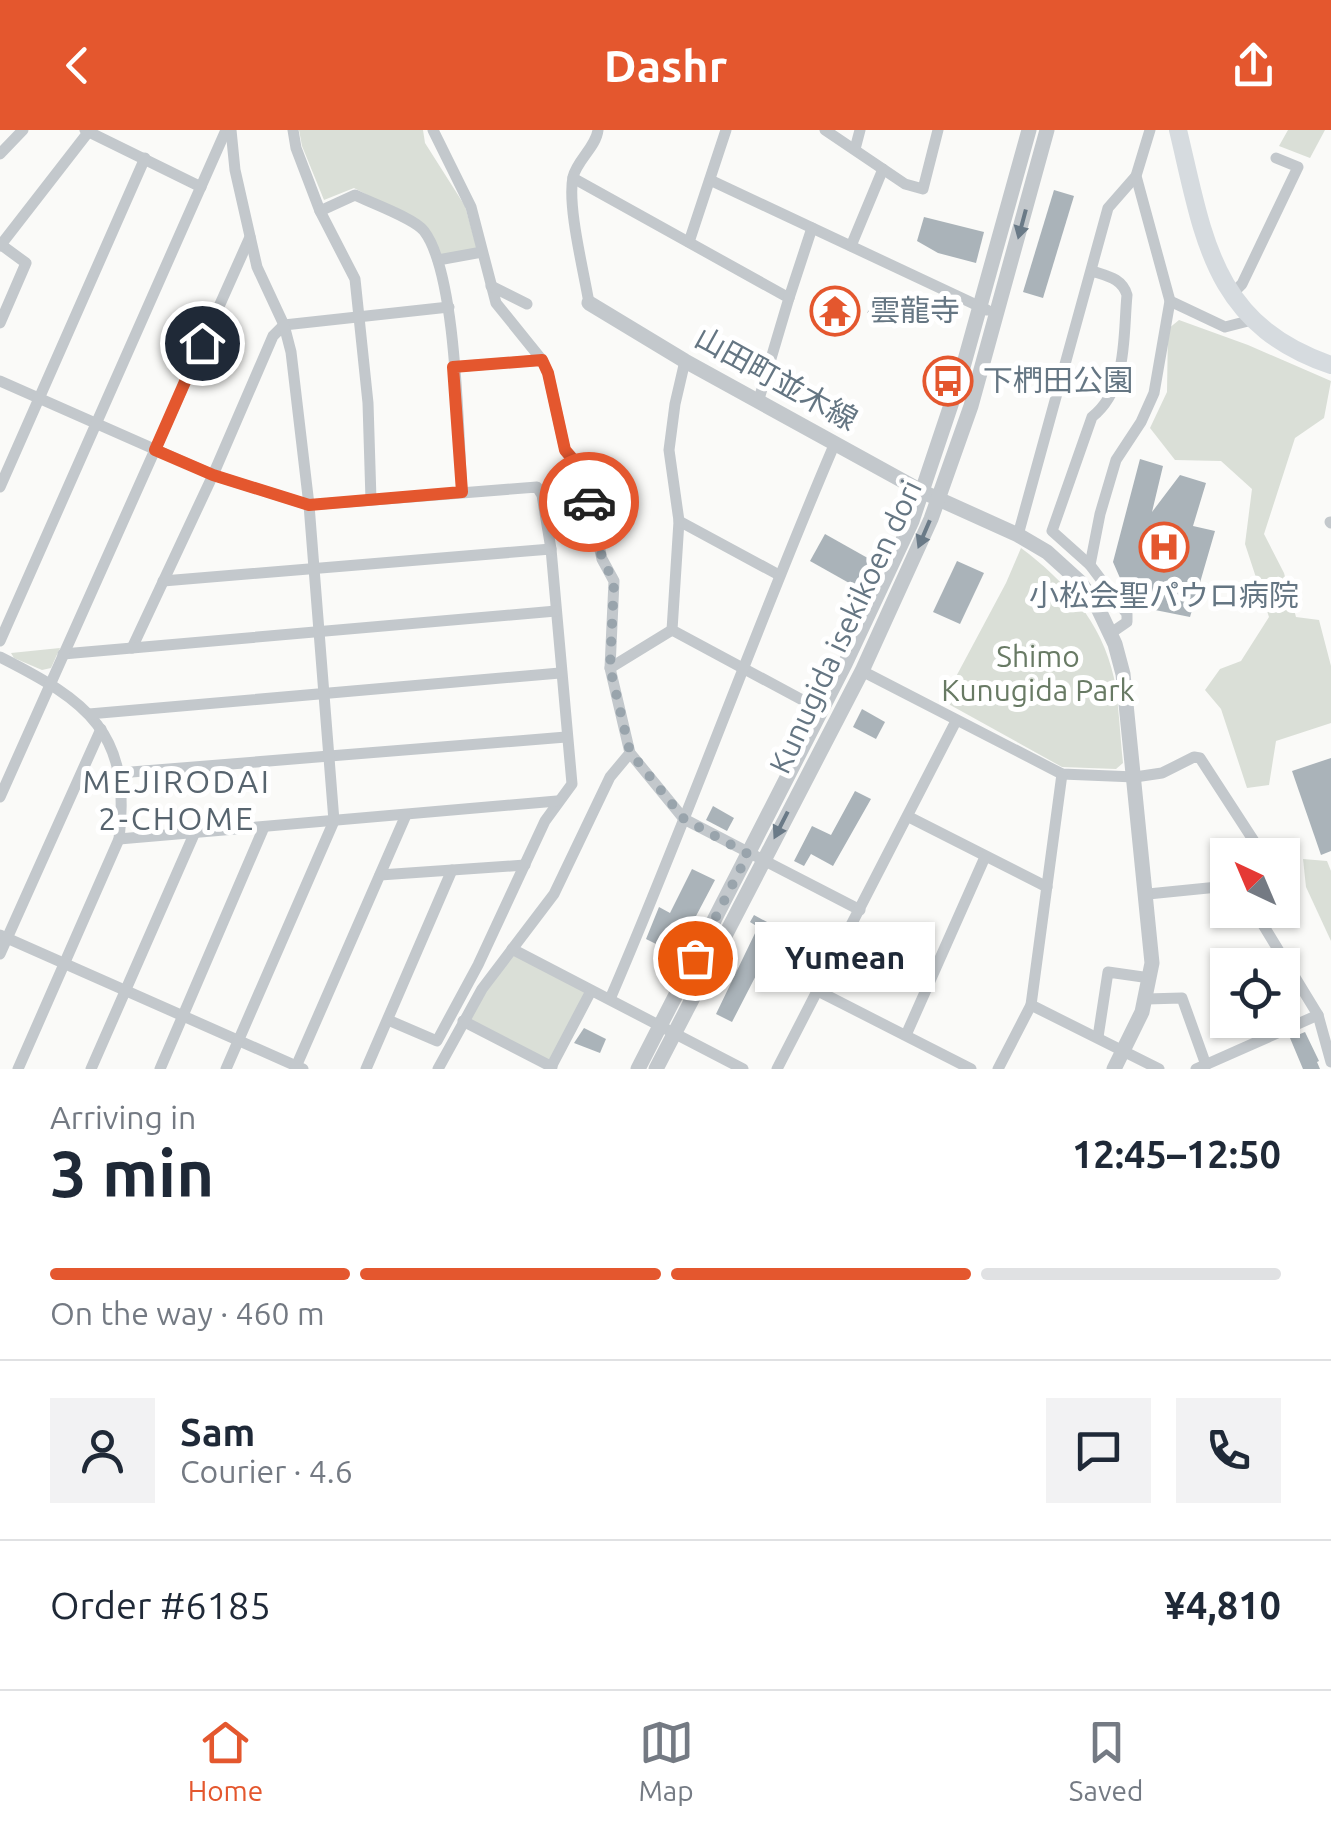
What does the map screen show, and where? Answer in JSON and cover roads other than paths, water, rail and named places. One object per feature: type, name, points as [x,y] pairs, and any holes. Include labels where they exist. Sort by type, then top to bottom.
[{"type":"main road","points":[[1178,130],[1207,248],[1231,296],[1252,320],[1288,347],[1331,364]]},
{"type":"street","points":[[0,154],[22,130]]},
{"type":"street","points":[[0,641],[200,187],[229,130]]},
{"type":"street","points":[[226,1069],[334,821],[309,505],[291,352],[284,324],[258,266],[229,130]]},
{"type":"street","points":[[292,130],[320,211],[355,279],[361,316],[371,500]]},
{"type":"street","points":[[434,130],[471,206],[496,303],[542,360],[565,450],[582,470],[602,558],[614,582],[610,668],[630,752],[684,819],[860,910]]},
{"type":"street","points":[[589,303],[575,218],[573,178],[598,130]]},
{"type":"street","points":[[825,130],[904,184],[923,189],[938,130]]},
{"type":"street","points":[[855,148],[860,130]]},
{"type":"street","name":"Kunugida isekikoen dori","points":[[755,858],[821,710],[930,496],[1030,130]]},
{"type":"street","name":"Kunugida isekikoen dori","points":[[638,1069],[667,1029],[755,858],[862,671],[930,496],[971,406],[1048,130]]},
{"type":"street","points":[[1018,535],[1108,208],[1136,176],[1150,130]]},
{"type":"street","points":[[0,322],[26,263],[0,245],[88,131],[200,187]]},
{"type":"street","points":[[689,242],[723,131]]},
{"type":"street","points":[[0,487],[146,158]]},
{"type":"street","points":[[1231,296],[1242,284],[1298,168],[1276,158]]},
{"type":"street","points":[[851,246],[884,169]]},
{"type":"street","points":[[1090,565],[1116,460],[1154,393],[1170,301],[1136,176]]},
{"type":"street","points":[[573,178],[789,298]]},
{"type":"street","points":[[710,180],[996,316]]},
{"type":"street","points":[[320,211],[354,195],[423,228],[438,260],[449,308],[462,492]]},
{"type":"street","points":[[759,400],[812,228]]},
{"type":"street","points":[[0,796],[250,236]]},
{"type":"street","points":[[438,260],[482,252]]},
{"type":"street","points":[[1092,271],[1116,278],[1127,294],[1119,382],[1103,408],[1092,416],[1052,531],[1090,565],[1127,614],[1127,622],[1111,633]]},
{"type":"street","points":[[491,286],[527,304]]},
{"type":"street","points":[[1170,301],[1226,328],[1252,320]]},
{"type":"street","name":"山田町並木線","points":[[589,303],[685,361],[930,496],[1018,535],[1071,572],[1092,598],[1111,633],[1124,684],[1152,944],[1146,1000],[1114,1069]]},
{"type":"street","points":[[132,648],[273,336],[284,324],[449,308]]},
{"type":"street","points":[[453,367],[542,360]]},
{"type":"street","points":[[672,630],[680,521],[669,450],[674,404],[685,361]]},
{"type":"street","points":[[0,380],[213,475],[309,505],[537,487],[542,495],[551,549],[572,784],[557,801],[437,1041],[388,1020]]},
{"type":"street","points":[[610,1000],[779,575],[836,444]]},
{"type":"street","points":[[680,521],[779,575]]},
{"type":"street","points":[[163,581],[551,549]]},
{"type":"street","points":[[63,654],[556,611]]},
{"type":"street","points":[[610,668],[672,630]]},
{"type":"street","points":[[672,630],[821,710]]},
{"type":"street","points":[[0,657],[50,682],[89,714],[101,729],[119,773],[122,807],[119,838],[18,1069]]},
{"type":"street","points":[[862,671],[1062,774],[1134,776],[1162,773],[1194,757],[1204,760],[1252,838]]},
{"type":"street","points":[[89,714],[560,673]]},
{"type":"street","points":[[777,1069],[956,721]]},
{"type":"street","points":[[0,954],[4,937],[101,729]]},
{"type":"street","points":[[119,773],[566,737]]},
{"type":"street","points":[[438,1069],[482,988],[554,894],[610,777],[630,752]]},
{"type":"street","points":[[998,1069],[1032,1005],[1062,774]]},
{"type":"street","points":[[119,838],[557,801]]},
{"type":"street","points":[[4,937],[298,1068],[406,815]]},
{"type":"street","points":[[909,817],[1047,887]]},
{"type":"street","points":[[160,1069],[264,826]]},
{"type":"street","points":[[92,1069],[195,832]]},
{"type":"street","points":[[906,1035],[985,857]]},
{"type":"street","points":[[380,876],[524,865]]},
{"type":"street","points":[[366,1069],[452,870]]},
{"type":"street","points":[[1148,894],[1210,888]]},
{"type":"street","points":[[1265,928],[1318,1015],[1331,1062]]},
{"type":"street","points":[[512,949],[744,1069]]},
{"type":"street","points":[[1098,1037],[1108,972],[1150,978]]},
{"type":"street","points":[[464,1021],[551,1068],[591,991]]},
{"type":"street","points":[[818,991],[971,1069]]},
{"type":"street","points":[[1146,1000],[1182,998],[1201,1067],[1318,1015]]},
{"type":"street","points":[[1032,1005],[1159,1069]]},
{"type":"street","name":"Kunugida isekikoen dori","points":[[656,1069],[667,1029]]},
{"type":"place","name":"雲龍寺","points":[[835,311]]},
{"type":"place","name":"下椚田公園","points":[[948,381]]},
{"type":"place","name":"小松会聖パウロ病院","points":[[1164,547]]},
{"type":"place","name":"Yumean","points":[[695,958]]},
{"type":"district","name":"MEJIRODAI 2-CHOME","points":[[177,800]]},
{"type":"park label","name":"Shimo Kunugida Park","points":[[1038,674]]}]
